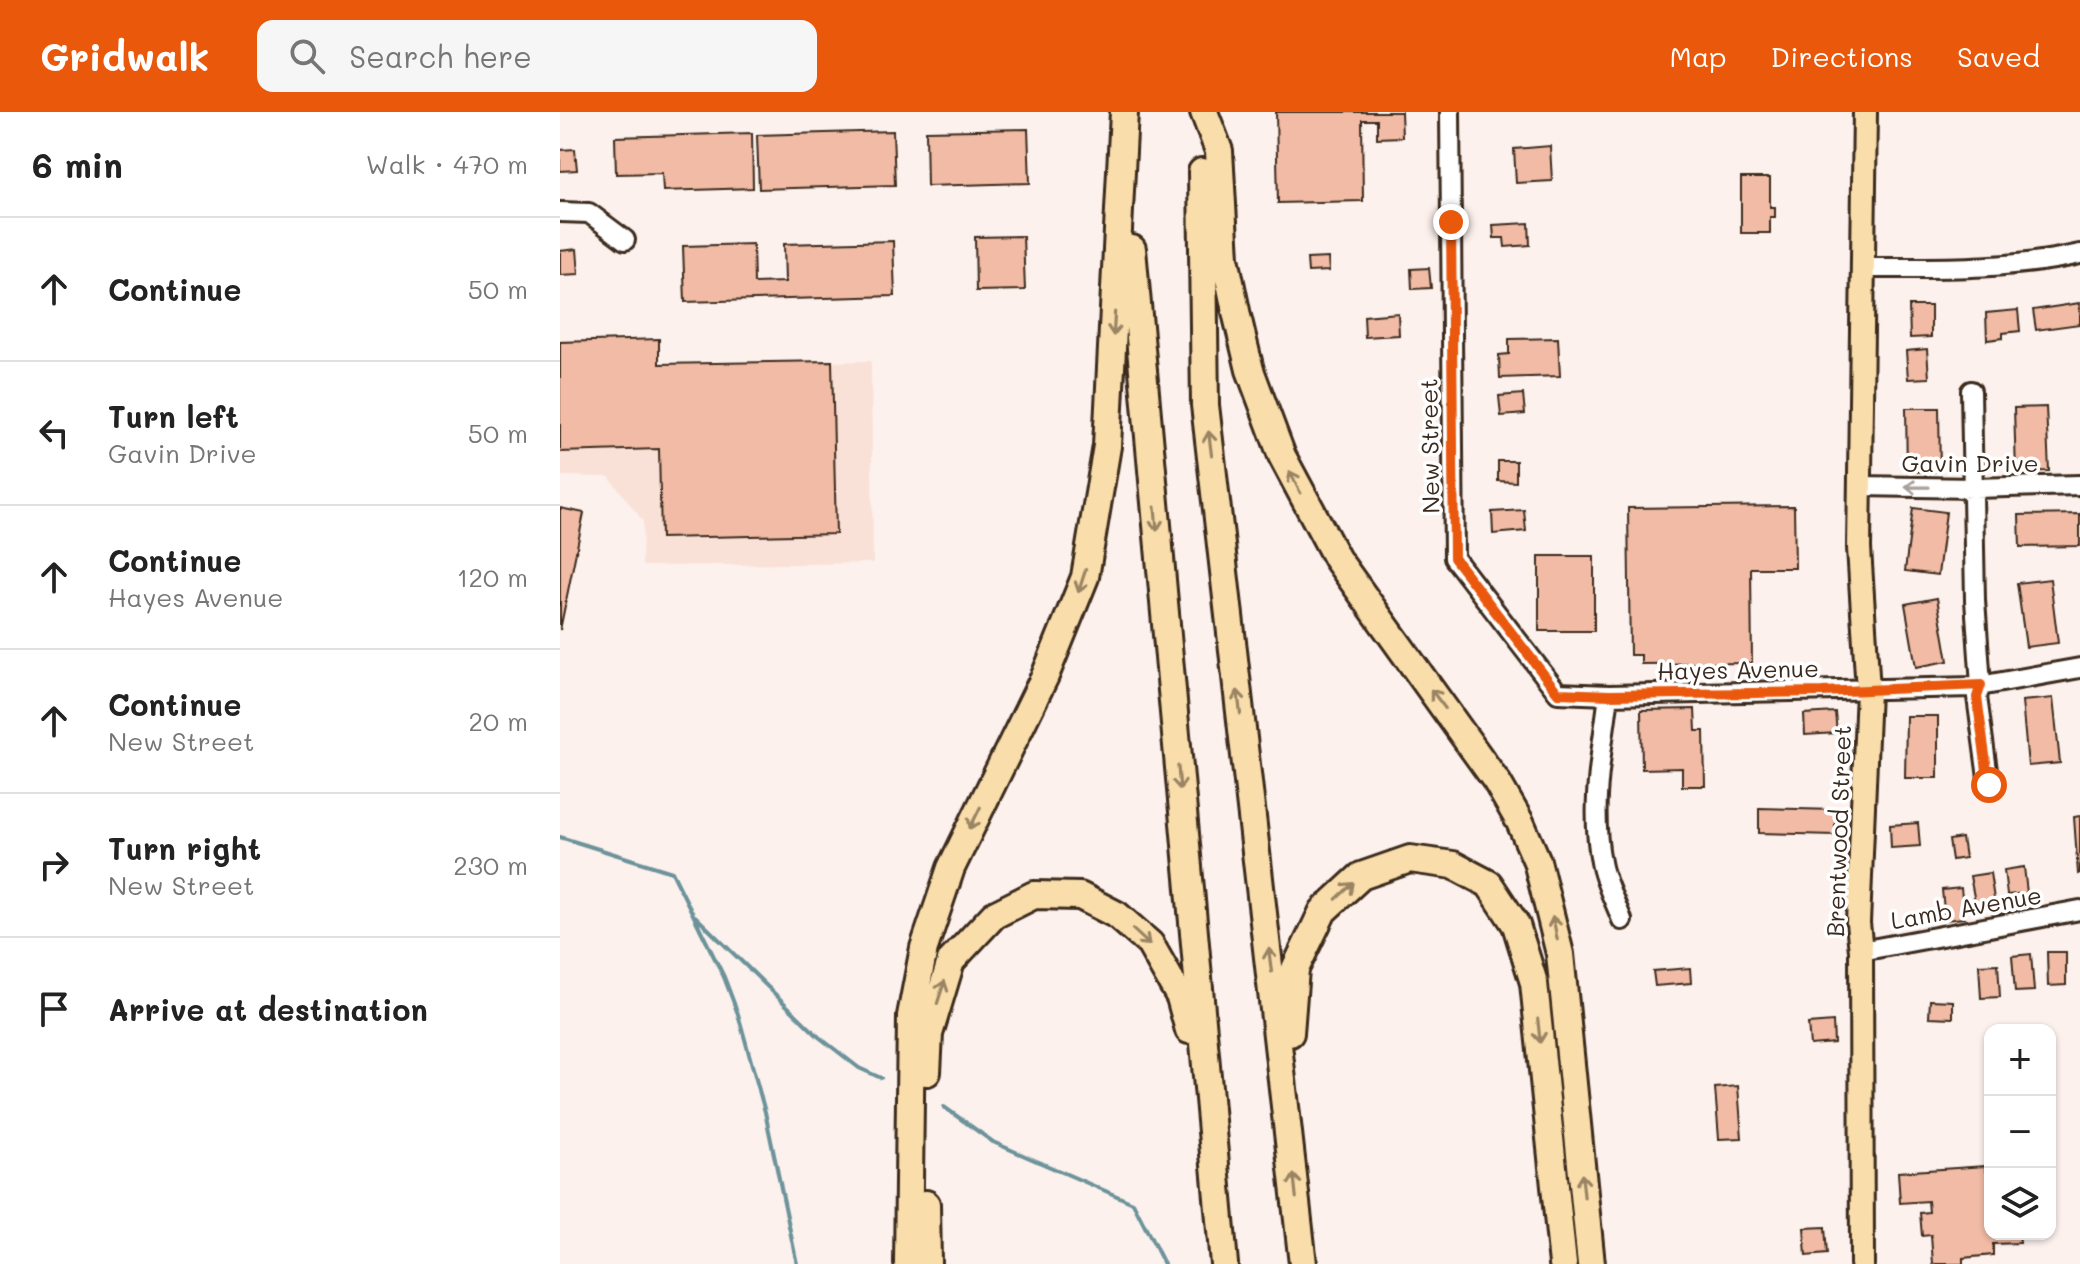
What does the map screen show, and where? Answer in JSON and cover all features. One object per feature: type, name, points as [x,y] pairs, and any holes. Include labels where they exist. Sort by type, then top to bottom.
[{"type":"highway","points":[[908,1264],[911,1016],[924,948],[951,868],[1045,676],[1085,577],[1107,446],[1124,162],[1124,112]]},
{"type":"highway","points":[[1203,112],[1205,405],[1303,1264]]},
{"type":"highway","points":[[1203,112],[1219,151],[1225,258],[1237,316],[1250,370],[1282,456],[1337,559],[1497,782],[1520,822],[1537,861],[1560,954],[1591,1264]]},
{"type":"highway","points":[[1124,162],[1224,1264]]},
{"type":"highway","points":[[1285,1093],[1295,969],[1323,911],[1361,876],[1410,859],[1453,865],[1489,884],[1516,925],[1534,983],[1563,1264]]},
{"type":"highway","points":[[927,1264],[925,1117],[929,1034],[951,961],[994,915],[1034,895],[1080,896],[1117,915],[1150,944],[1180,997],[1208,1104]]},
{"type":"main road","name":"Brentwood Street","points":[[1862,1264],[1861,951],[1858,923],[1868,691],[1859,548],[1865,112]]},
{"type":"street","name":"New Street","points":[[1450,112],[1454,558],[1558,693],[1609,695]]},
{"type":"street","points":[[560,212],[589,213],[625,240]]},
{"type":"street","points":[[1865,268],[1985,267],[2042,263],[2080,254]]},
{"type":"street","points":[[1971,391],[1975,600],[1981,685],[1977,697],[1989,785]]},
{"type":"street","name":"Gavin Drive","points":[[1860,486],[1974,488],[2080,485]]},
{"type":"street","points":[[1868,691],[1981,685],[2080,668]]},
{"type":"street","name":"Hayes Avenue","points":[[1609,695],[1868,691]]},
{"type":"street","points":[[1609,695],[1597,774],[1596,823],[1601,864],[1622,920]]},
{"type":"street","name":"Lamb Avenue","points":[[1861,951],[2080,910]]},
{"type":"shaded area","points":[[659,339],[660,364],[871,361],[873,563],[642,566],[643,521],[609,477],[560,476],[560,340]]},
{"type":"building","points":[[1276,112],[1401,112],[1402,137],[1377,138],[1377,120],[1362,120],[1363,201],[1278,203]]},
{"type":"building","points":[[1028,129],[1030,183],[927,186],[926,131]]},
{"type":"building","points":[[893,131],[895,185],[759,189],[757,135]]},
{"type":"building","points":[[752,133],[753,188],[663,191],[662,173],[616,174],[615,137]]},
{"type":"building","points":[[1550,146],[1552,181],[1516,183],[1514,149]]},
{"type":"building","points":[[575,149],[577,170],[560,171],[560,150]]},
{"type":"building","points":[[1741,178],[1770,178],[1770,207],[1775,207],[1775,217],[1770,217],[1770,233],[1741,233]]},
{"type":"building","points":[[1529,223],[1530,245],[1505,247],[1504,238],[1494,238],[1493,225]]},
{"type":"building","points":[[1023,236],[1025,290],[976,291],[975,237]]},
{"type":"building","points":[[893,241],[895,296],[685,302],[683,246],[753,244],[754,283],[785,282],[784,244]]},
{"type":"building","points":[[577,249],[579,274],[560,275],[560,251]]},
{"type":"building","points":[[1328,258],[1329,271],[1308,272],[1307,259]]},
{"type":"building","points":[[1429,268],[1431,288],[1412,289],[1411,269]]},
{"type":"building","points":[[2080,303],[2080,324],[2036,330],[2033,310]]},
{"type":"building","points":[[1909,306],[1931,306],[1931,337],[1910,338]]},
{"type":"building","points":[[2018,310],[2020,331],[2003,333],[2003,338],[1987,340],[1986,313]]},
{"type":"building","points":[[1398,313],[1399,335],[1365,337],[1364,316]]},
{"type":"building","points":[[1558,338],[1560,376],[1500,378],[1499,355],[1509,354],[1509,339]]},
{"type":"building","points":[[659,339],[659,364],[832,361],[836,534],[661,538],[659,449],[560,452],[560,342]]},
{"type":"building","points":[[1927,349],[1929,378],[1908,379],[1906,351]]},
{"type":"building","points":[[1523,394],[1525,414],[1501,416],[1499,396]]},
{"type":"building","points":[[2046,407],[2049,471],[2016,472],[2014,408]]},
{"type":"building","points":[[1906,408],[1939,408],[1940,471],[1907,472]]},
{"type":"building","points":[[1498,461],[1516,461],[1516,482],[1498,481]]},
{"type":"building","points":[[1794,506],[1795,568],[1751,568],[1752,663],[1641,664],[1641,655],[1630,655],[1628,508]]},
{"type":"building","points":[[560,508],[584,513],[560,630]]},
{"type":"building","points":[[1913,508],[1946,512],[1938,575],[1905,571]]},
{"type":"building","points":[[1524,510],[1526,531],[1493,534],[1492,512]]},
{"type":"building","points":[[2080,514],[2080,546],[2020,547],[2019,515]]},
{"type":"building","points":[[1539,556],[1594,556],[1594,631],[1539,631]]},
{"type":"building","points":[[2050,579],[2058,643],[2026,647],[2017,583]]},
{"type":"building","points":[[1937,598],[1948,661],[1916,667],[1905,604]]},
{"type":"building","points":[[2053,698],[2060,763],[2028,766],[2022,701]]},
{"type":"building","points":[[1695,709],[1696,731],[1704,731],[1705,786],[1682,786],[1682,768],[1642,769],[1641,710]]},
{"type":"building","points":[[1835,712],[1837,733],[1805,735],[1804,714]]},
{"type":"building","points":[[1906,716],[1938,716],[1938,778],[1905,778]]},
{"type":"building","points":[[1759,808],[1835,810],[1835,835],[1759,833]]},
{"type":"building","points":[[2080,816],[2080,873],[2078,874],[2074,817]]},
{"type":"building","points":[[1918,823],[1920,846],[1891,848],[1890,825]]},
{"type":"building","points":[[1962,838],[1965,858],[1952,860],[1949,840]]},
{"type":"building","points":[[2024,867],[2027,893],[2007,895],[2004,870]]},
{"type":"building","points":[[1990,873],[1994,899],[1975,902],[1970,876]]},
{"type":"building","points":[[1961,888],[1964,918],[1945,920],[1942,890]]},
{"type":"building","points":[[2047,952],[2066,952],[2066,985],[2048,986]]},
{"type":"building","points":[[2031,954],[2034,991],[2015,992],[2012,956]]},
{"type":"building","points":[[1998,964],[2000,997],[1981,998],[1979,965]]},
{"type":"building","points":[[1690,968],[1691,983],[1655,986],[1653,971]]},
{"type":"building","points":[[1930,1000],[1953,1001],[1953,1018],[1929,1017]]},
{"type":"building","points":[[1833,1022],[1834,1043],[1810,1045],[1808,1024]]},
{"type":"building","points":[[1738,1086],[1742,1138],[1719,1139],[1715,1088]]},
{"type":"building","points":[[1984,1166],[1984,1240],[2020,1240],[2020,1243],[1993,1244],[1993,1255],[1963,1258],[1963,1264],[1933,1264],[1931,1235],[1922,1236],[1920,1213],[1929,1212],[1928,1201],[1900,1203],[1898,1172]]},
{"type":"building","points":[[1825,1227],[1827,1254],[1806,1256],[1804,1228]]},
{"type":"waterway","points":[[560,837],[672,872],[724,977],[738,1014],[765,1112],[797,1264]]},
{"type":"waterway","points":[[695,916],[819,1037],[859,1068],[881,1078]]},
{"type":"waterway","points":[[944,1107],[993,1142],[1133,1203],[1164,1264]]},
{"type":"route","points":[[1451,222],[1454,558],[1558,693],[1822,692],[1981,685],[1977,697],[1989,785]]}]
